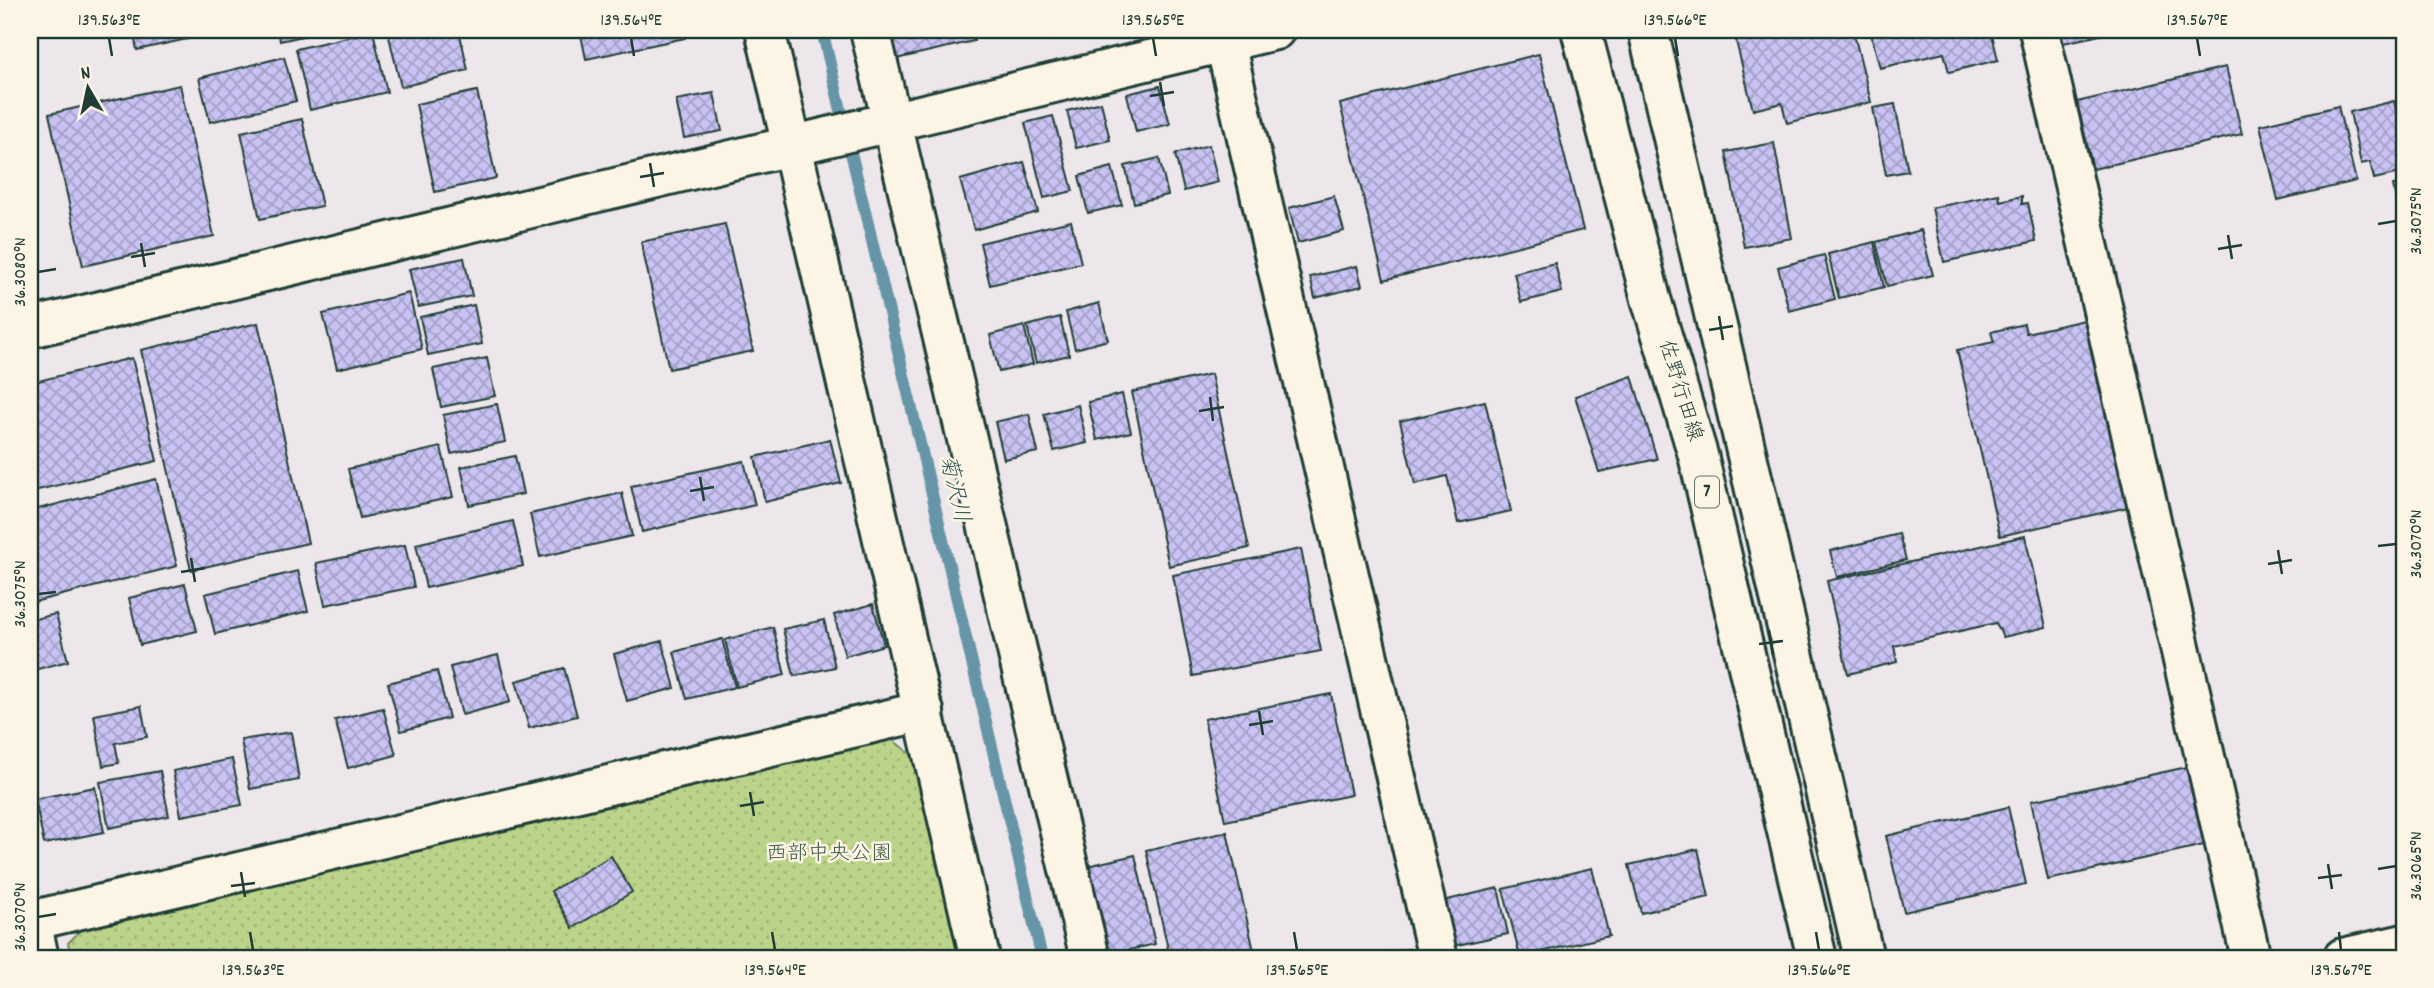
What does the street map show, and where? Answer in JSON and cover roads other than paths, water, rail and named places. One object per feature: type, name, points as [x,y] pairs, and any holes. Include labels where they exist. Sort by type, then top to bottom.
[{"type":"street","points":[[765,30],[980,958]]},
{"type":"street","points":[[870,30],[1090,958]]},
{"type":"street","points":[[30,328],[892,122],[1223,35],[1275,30]]},
{"type":"street","name":"佐野行田線","points":[[1581,30],[1651,299],[1698,455],[1817,958]]},
{"type":"street","points":[[1648,30],[1864,958]]},
{"type":"street","points":[[2039,30],[2251,958]]},
{"type":"street","points":[[1223,35],[1438,958]]},
{"type":"street","points":[[39,958],[30,919],[924,711]]},
{"type":"street","points":[[2343,958],[2404,944]]},
{"type":"waterway","name":"菊沢川","points":[[822,30],[1042,958]]},
{"type":"park label","name":"西部中央公園","points":[[829,855]]}]
